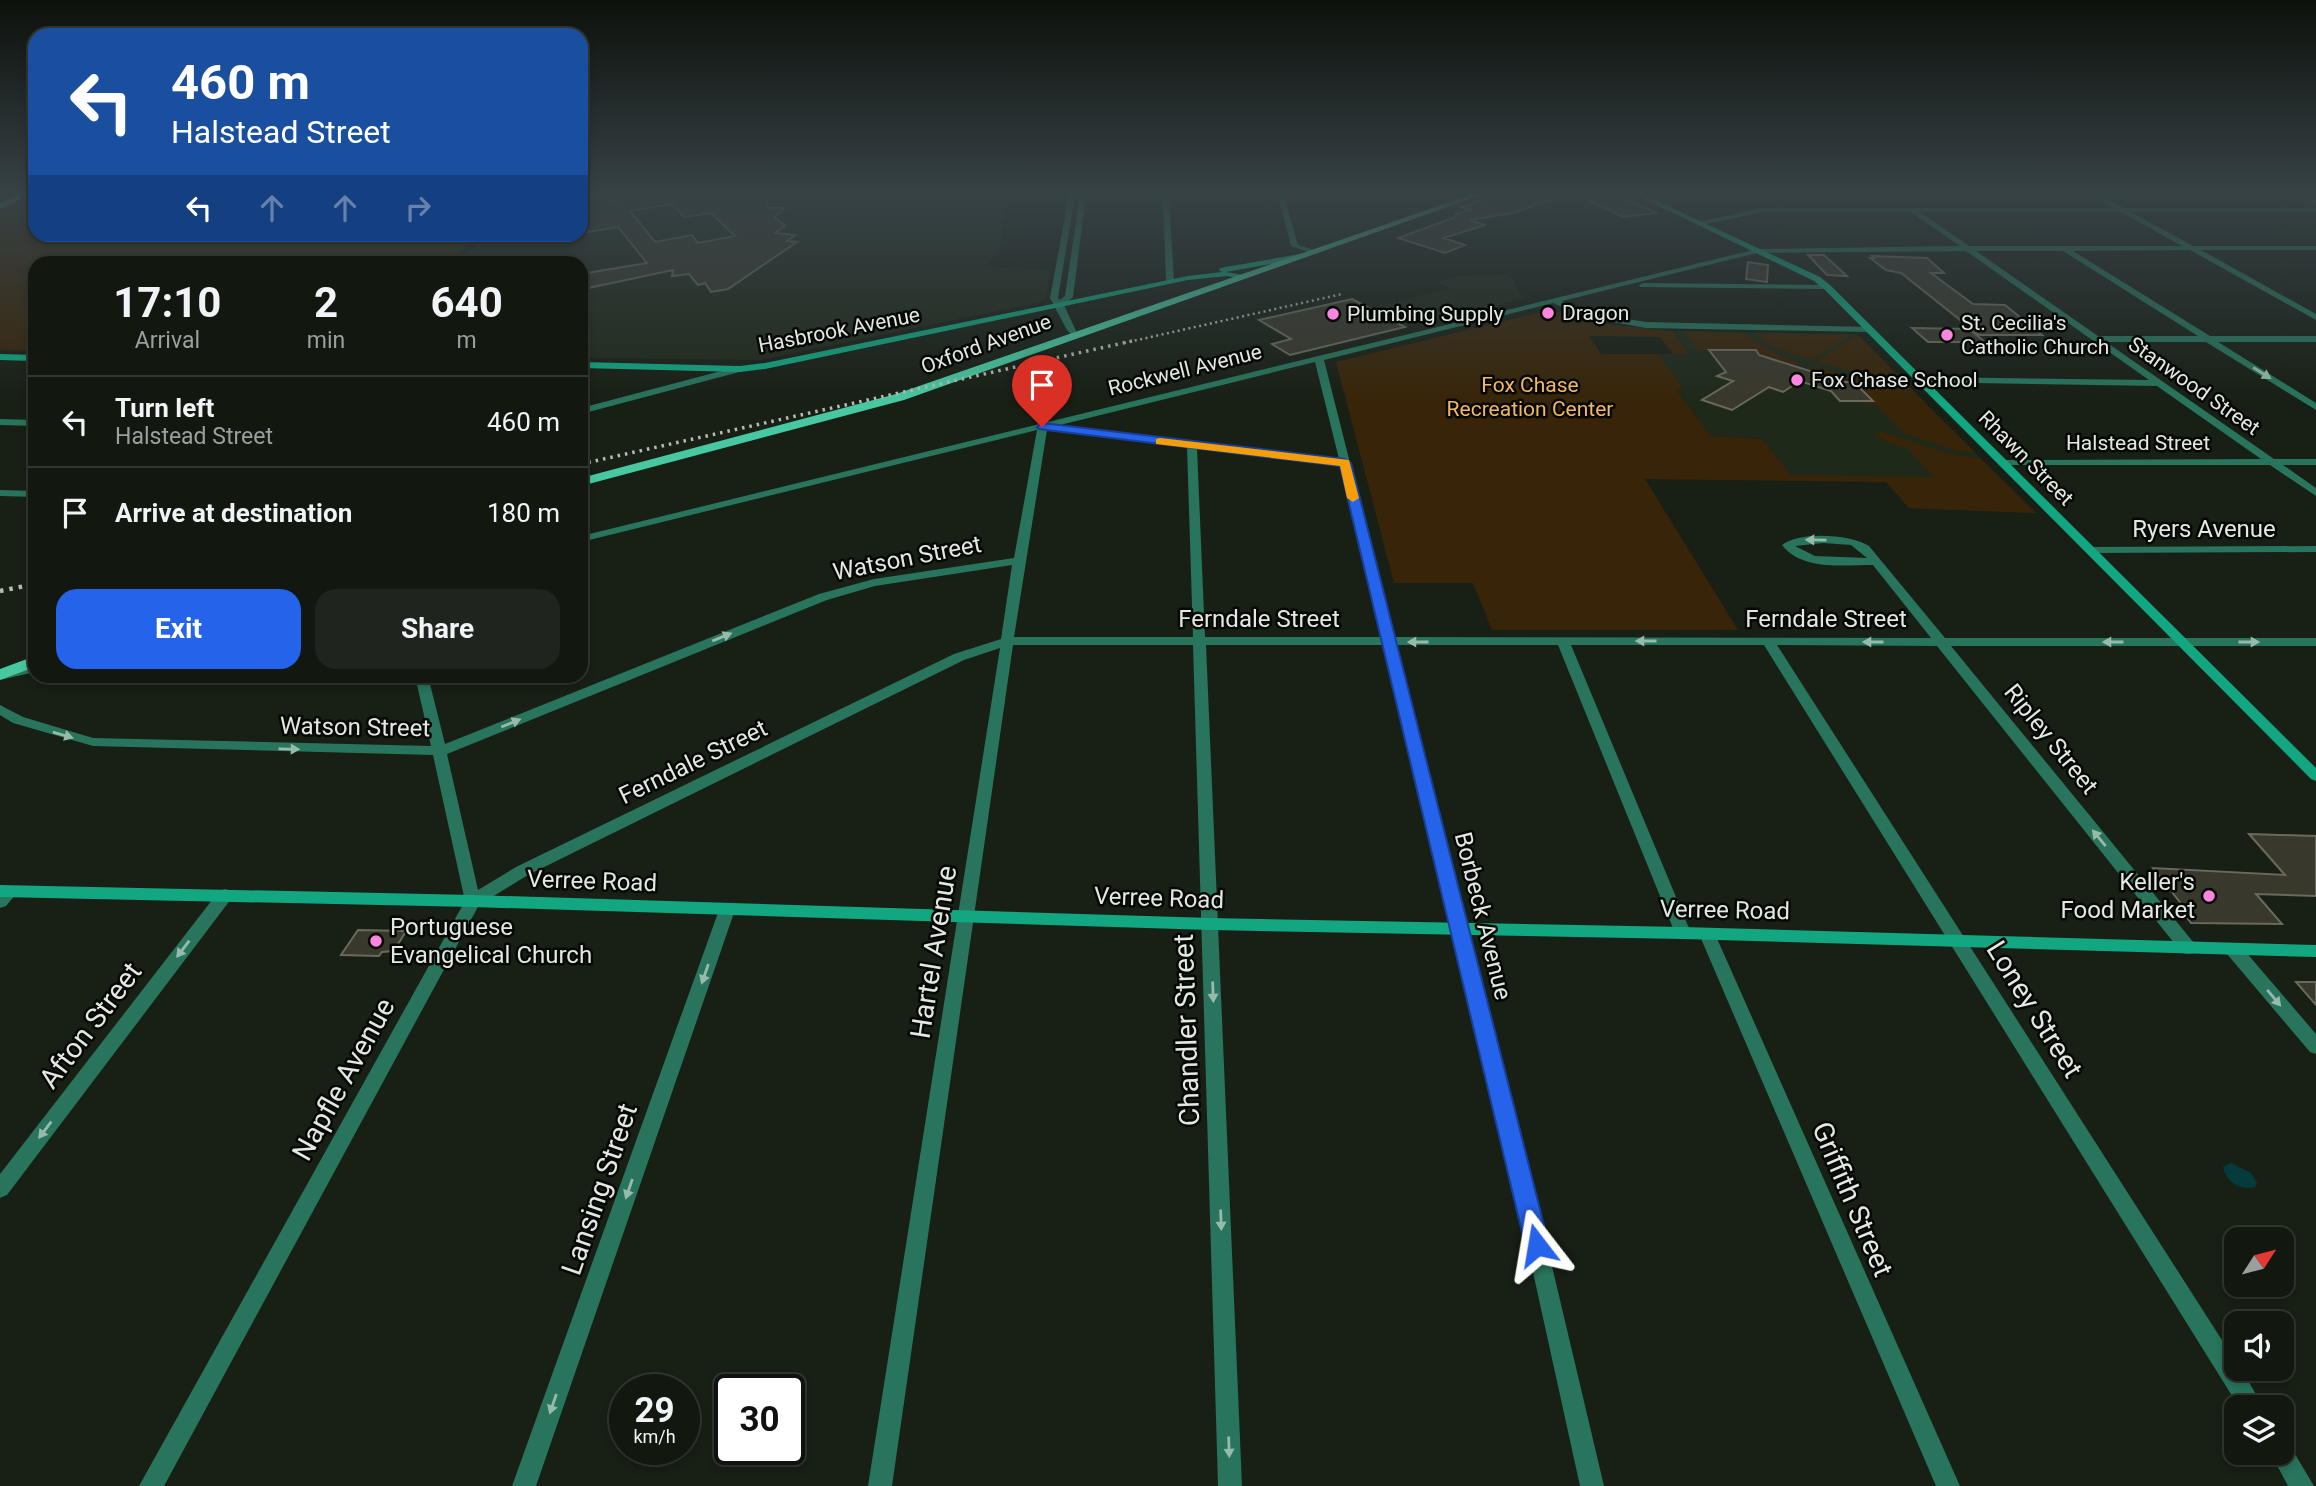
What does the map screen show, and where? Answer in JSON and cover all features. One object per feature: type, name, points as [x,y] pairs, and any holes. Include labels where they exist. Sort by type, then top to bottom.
[{"type":"main road","name":"Hasbrook Avenue","points":[[740,369],[1258,264]]},
{"type":"main road","name":"Oxford Avenue","points":[[588,480],[900,397],[1276,264]]},
{"type":"main road","name":"Rhawn Street","points":[[1786,264],[1817,279],[1827,287],[2316,776]]},
{"type":"main road","name":"Hasbrook Avenue","points":[[1188,278],[1223,274],[1240,277]]},
{"type":"main road","points":[[0,357],[28,358]]},
{"type":"main road","points":[[588,365],[740,369]]},
{"type":"main road","points":[[0,675],[28,664]]},
{"type":"main road","name":"Verree Road","points":[[3,895],[225,895],[473,901],[1211,924],[1707,933],[2316,951]]},
{"type":"street","points":[[1060,264],[1054,298],[1060,304],[1064,323],[1074,335]]},
{"type":"street","points":[[1060,304],[1069,297],[1073,264]]},
{"type":"street","points":[[1169,264],[1170,282]]},
{"type":"street","name":"Rockwell Avenue","points":[[588,537],[1703,264]]},
{"type":"street","name":"Stanwood Street","points":[[1991,264],[2316,493]]},
{"type":"street","points":[[2089,264],[2316,407]]},
{"type":"street","points":[[2222,264],[2316,317]]},
{"type":"street","points":[[1623,284],[1827,287]]},
{"type":"street","points":[[1554,301],[1588,315],[1646,325],[1869,329]]},
{"type":"street","points":[[2096,339],[2316,339]]},
{"type":"street","name":"Borbeck Avenue","points":[[1319,359],[1537,1245],[1592,1486]]},
{"type":"street","name":"Hasbrook Avenue","points":[[588,409],[740,369]]},
{"type":"street","points":[[1919,380],[2159,383]]},
{"type":"street","points":[[0,422],[28,423]]},
{"type":"street","points":[[1042,427],[1345,463]]},
{"type":"street","name":"Hartel Avenue","points":[[880,1486],[1019,561],[1042,427]]},
{"type":"street","name":"Chandler Street","points":[[1192,446],[1230,1486]]},
{"type":"street","name":"Halstead Street","points":[[2003,463],[2316,462]]},
{"type":"street","points":[[0,493],[28,494]]},
{"type":"street","name":"Ripley Street","points":[[1876,561],[1810,559],[1795,554],[1788,545],[1797,540],[1852,542],[1862,545],[1876,561],[1941,641],[2188,948]]},
{"type":"street","name":"Ryers Avenue","points":[[2091,550],[2316,549]]},
{"type":"street","name":"Watson Street","points":[[0,709],[18,720],[93,742],[441,751],[823,597],[874,583],[1019,561]]},
{"type":"street","name":"Ferndale Street","points":[[473,901],[522,871],[959,657],[1008,641],[2316,642]]},
{"type":"street","points":[[1563,641],[1683,933]]},
{"type":"street","name":"Loney Street","points":[[1769,643],[2244,1395]]},
{"type":"street","points":[[0,675],[28,669]]},
{"type":"street","points":[[424,683],[473,901]]},
{"type":"street","name":"Afton Street","points":[[0,1189],[225,895]]},
{"type":"street","name":"Napfle Avenue","points":[[150,1486],[473,901]]},
{"type":"street","name":"Lansing Street","points":[[524,1486],[727,910]]},
{"type":"street","name":"Griffith Street","points":[[1707,933],[1948,1486]]},
{"type":"street","points":[[2233,948],[2316,1047]]},
{"type":"street","points":[[2289,1465],[2302,1486]]},
{"type":"shaded area","points":[[588,264],[987,264],[985,267],[1051,270],[1045,299],[1041,302],[761,360],[588,358]]},
{"type":"shaded area","points":[[1507,275],[1512,278],[1521,295],[1527,298],[1405,327],[1370,308],[1450,289],[1437,282],[1458,276]]},
{"type":"shaded area","points":[[1673,331],[1856,334],[2036,513],[1909,508],[1886,482],[1795,480],[1762,439],[1711,436],[1677,391],[1682,387],[1658,354],[1689,354]]},
{"type":"green space","points":[[0,264],[28,264],[28,351],[0,350]]},
{"type":"green space","name":"Fox Chase Recreation Center","points":[[1550,310],[1613,325],[1673,331],[1689,354],[1673,354],[1660,337],[1589,336],[1601,354],[1658,354],[1683,388],[1677,391],[1711,436],[1762,439],[1791,475],[1934,477],[1908,449],[1882,440],[1875,434],[1882,432],[1947,453],[1981,459],[2036,513],[1909,508],[1886,482],[1645,479],[1738,630],[1492,630],[1473,583],[1394,583],[1336,362]]},
{"type":"green space","points":[[1684,332],[1744,333],[1772,352],[1800,363],[1795,366],[1759,355],[1756,350],[1698,350]]},
{"type":"green space","points":[[1753,333],[1852,335],[1812,360],[1772,347]]},
{"type":"green space","points":[[1856,336],[1900,377],[1861,374],[1816,361]]},
{"type":"green space","points":[[1812,366],[1862,379],[1904,382],[1975,452],[1958,451],[1905,434],[1876,405],[1864,404],[1861,401],[1872,401],[1855,382],[1845,382],[1808,370]]},
{"type":"water","points":[[2231,1163],[2251,1173],[2257,1183],[2255,1187],[2244,1188],[2230,1181],[2223,1167]]},
{"type":"building","points":[[639,264],[764,264],[728,289],[711,292],[705,283],[698,285],[689,274],[672,276],[673,270],[588,288],[588,273]]},
{"type":"building","points":[[1748,264],[1768,265],[1767,282],[1746,279]]},
{"type":"building","points":[[1817,264],[1834,264],[1847,276],[1827,275]]},
{"type":"building","points":[[1878,264],[1934,264],[1944,273],[1931,273],[1973,304],[2005,305],[2042,335],[1979,335],[1901,273],[1886,270]]},
{"type":"building","name":"Plumbing Supply","points":[[1352,299],[1405,327],[1290,355],[1272,344],[1291,339],[1259,320]]},
{"type":"building","name":"St. Cecilia's Catholic Church","points":[[1912,328],[1969,329],[1985,342],[1928,342]]},
{"type":"building","name":"Fox Chase School","points":[[1709,350],[1756,350],[1759,355],[1845,382],[1854,382],[1873,401],[1840,401],[1831,391],[1800,381],[1783,392],[1769,387],[1732,410],[1702,400],[1733,381],[1717,376],[1726,372]]},
{"type":"building","points":[[2249,834],[2316,836],[2316,896],[2256,894],[2282,924],[2191,923],[2181,910],[2186,910],[2153,868],[2285,875]]},
{"type":"building","name":"Portuguese Evangelical Church","points":[[358,930],[406,931],[394,951],[382,952],[379,956],[341,955]]},
{"type":"building","points":[[2296,982],[2316,982],[2316,1005]]},
{"type":"railway","points":[[1124,343],[1342,294]]},
{"type":"railway","points":[[588,462],[1132,341]]},
{"type":"railway","points":[[0,591],[28,585]]},
{"type":"slow traffic","points":[[1160,442],[1345,463],[1353,498]]},
{"type":"place","name":"Dragon","points":[[1548,313]]},
{"type":"place","name":"Plumbing Supply","points":[[1333,314]]},
{"type":"place","name":"St. Cecilia's Catholic Church","points":[[1947,335]]},
{"type":"place","name":"Fox Chase School","points":[[1797,380]]},
{"type":"place","name":"Keller's Food Market","points":[[2209,896]]},
{"type":"place","name":"Portuguese Evangelical Church","points":[[376,941]]},
{"type":"route","points":[[1042,427],[1345,463],[1537,1245]]}]
